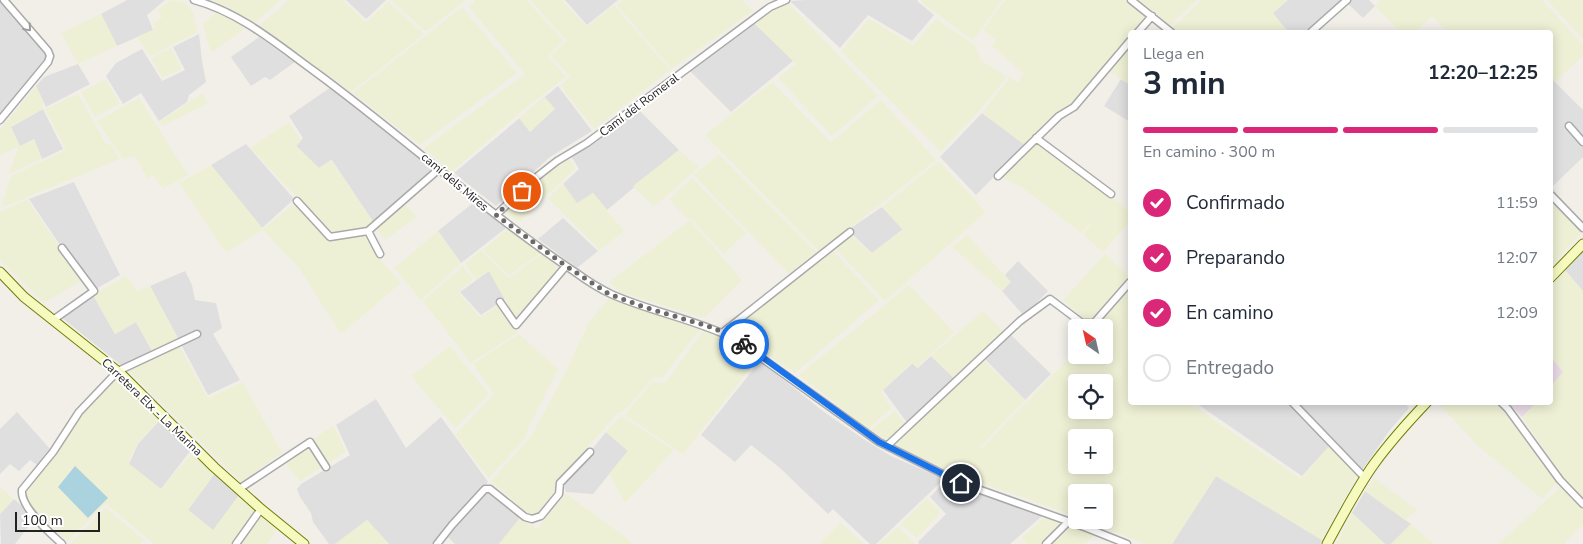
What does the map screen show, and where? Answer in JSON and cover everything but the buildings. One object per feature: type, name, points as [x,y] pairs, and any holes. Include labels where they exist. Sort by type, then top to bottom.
[{"type":"main road","points":[[1553,275],[1583,244]]},
{"type":"main road","name":"Carretera Elx - La Marina","points":[[0,272],[24,297],[118,371],[214,467],[304,544]]},
{"type":"main road","points":[[1327,544],[1351,500],[1374,464],[1424,405]]},
{"type":"street","points":[[0,5],[4,0],[48,51],[50,56],[48,62],[0,120]]},
{"type":"street","name":"camí dels Mires","points":[[194,0],[213,5],[236,17],[280,46],[364,107],[496,215],[566,266],[609,294],[722,333],[748,347],[871,437],[887,446],[961,483],[1068,522]]},
{"type":"street","name":"Camí del Romeral","points":[[496,215],[534,179],[557,161],[587,144],[770,7],[786,0]]},
{"type":"street","points":[[1131,0],[1169,30]]},
{"type":"street","points":[[1313,30],[1347,0]]},
{"type":"street","points":[[1140,30],[1152,16]]},
{"type":"street","points":[[998,176],[1059,116],[1074,107],[1128,43]]},
{"type":"street","points":[[1569,126],[1583,142]]},
{"type":"street","points":[[1036,138],[1111,194]]},
{"type":"street","points":[[297,201],[330,237],[368,231],[439,169]]},
{"type":"street","points":[[1553,197],[1583,228]]},
{"type":"street","points":[[368,231],[380,254]]},
{"type":"street","points":[[722,333],[850,232]]},
{"type":"street","points":[[52,320],[94,291],[62,248]]},
{"type":"street","points":[[500,302],[516,325],[566,266]]},
{"type":"street","points":[[887,446],[1020,321],[1050,299],[1082,323],[1094,322],[1128,284]]},
{"type":"street","points":[[62,544],[36,520],[21,495],[22,490],[53,452],[79,412],[118,371],[197,334]]},
{"type":"street","points":[[1295,405],[1365,478]]},
{"type":"street","points":[[1504,405],[1560,480],[1583,504]]},
{"type":"street","points":[[238,489],[310,442],[326,467]]},
{"type":"street","points":[[438,544],[452,525],[485,489],[490,489],[524,517],[532,519],[541,516],[559,494],[560,483],[590,452]]},
{"type":"street","points":[[236,544],[261,509]]},
{"type":"street","points":[[1046,544],[1068,522]]},
{"type":"street","name":"camí dels Mires","points":[[1087,529],[1127,544]]},
{"type":"shaded area","points":[[0,0],[8,0],[51,49],[54,57],[50,66],[0,126]]},
{"type":"shaded area","points":[[127,0],[165,0],[147,15],[153,30],[117,46],[101,14]]},
{"type":"shaded area","points":[[346,0],[386,0],[366,19]]},
{"type":"shaded area","points":[[565,0],[618,0],[587,25]]},
{"type":"shaded area","points":[[918,0],[934,15],[912,41],[868,15],[840,48],[790,1]]},
{"type":"shaded area","points":[[1287,0],[1369,0],[1375,6],[1363,18],[1345,1],[1310,30],[1286,30],[1272,13]]},
{"type":"shaded area","points":[[754,23],[794,60],[731,112],[689,70]]},
{"type":"shaded area","points":[[199,34],[206,82],[189,95],[187,102],[159,121],[141,93],[123,104],[106,76],[116,63],[142,49],[162,81],[185,70],[173,47]]},
{"type":"shaded area","points":[[259,37],[295,62],[270,80],[265,77],[251,86],[231,57]]},
{"type":"shaded area","points":[[78,64],[90,84],[46,107],[36,86],[44,77]]},
{"type":"shaded area","points":[[1121,79],[1128,84],[1128,121],[1104,106]]},
{"type":"shaded area","points":[[1553,80],[1583,110],[1583,157],[1553,186]]},
{"type":"shaded area","points":[[558,86],[592,131],[550,157],[496,206],[454,173]]},
{"type":"shaded area","points":[[331,87],[435,169],[374,223],[332,160],[319,168],[296,146],[303,138],[289,116]]},
{"type":"shaded area","points":[[43,109],[63,149],[42,159],[34,139],[20,147],[11,127]]},
{"type":"shaded area","points":[[638,109],[679,150],[607,210],[593,193],[577,204],[563,184],[579,169],[571,156],[593,144]]},
{"type":"shaded area","points":[[982,113],[1025,145],[976,195],[940,157]]},
{"type":"shaded area","points":[[246,144],[294,199],[262,228],[211,165]]},
{"type":"shaded area","points":[[74,182],[120,275],[96,289],[62,248],[29,199]]},
{"type":"shaded area","points":[[473,203],[506,228],[461,263],[438,231]]},
{"type":"shaded area","points":[[882,207],[903,229],[872,253],[848,230]]},
{"type":"shaded area","points":[[563,218],[598,251],[577,268],[538,239]]},
{"type":"shaded area","points":[[1583,250],[1583,291],[1564,269]]},
{"type":"shaded area","points":[[1018,261],[1048,291],[1024,316],[1002,291],[1010,282],[1005,275]]},
{"type":"shaded area","points":[[185,271],[192,285],[195,300],[216,303],[222,328],[213,334],[240,380],[208,395],[150,286]]},
{"type":"shaded area","points":[[489,271],[505,299],[481,315],[460,292]]},
{"type":"shaded area","points":[[93,295],[115,334],[136,322],[152,351],[122,366],[61,317]]},
{"type":"shaded area","points":[[1011,335],[1051,374],[1025,400],[985,359]]},
{"type":"shaded area","points":[[931,356],[955,379],[908,424],[883,390],[913,363],[918,368]]},
{"type":"shaded area","points":[[1553,360],[1563,372],[1553,384]]},
{"type":"shaded area","points":[[760,361],[824,412],[865,440],[891,456],[944,479],[876,544],[870,544],[833,509],[828,514],[780,468],[751,445],[735,462],[701,435]]},
{"type":"shaded area","points":[[376,399],[406,448],[441,417],[488,482],[434,544],[389,544],[367,520],[336,544],[329,544],[313,522],[311,513],[300,497],[297,489],[301,484],[350,455],[336,425]]},
{"type":"shaded area","points":[[1199,405],[1406,405],[1409,408],[1390,430],[1362,470],[1333,442],[1302,476]]},
{"type":"shaded area","points":[[1511,405],[1534,405],[1522,417]]},
{"type":"shaded area","points":[[17,412],[50,449],[37,465],[30,460],[19,471],[10,464],[0,474],[0,429]]},
{"type":"shaded area","points":[[161,419],[191,450],[161,489],[129,464],[138,444]]},
{"type":"shaded area","points":[[606,432],[628,451],[593,494],[566,492],[564,484]]},
{"type":"shaded area","points":[[215,473],[239,495],[214,531],[188,510]]},
{"type":"shaded area","points":[[1216,476],[1322,540],[1320,544],[1172,544]]},
{"type":"shaded area","points":[[946,480],[1042,516],[1010,544],[919,544],[918,542],[946,514],[930,497]]},
{"type":"shaded area","points":[[487,491],[520,518],[499,544],[455,544],[448,537],[456,524]]},
{"type":"shaded area","points":[[1365,491],[1411,524],[1391,544],[1385,544],[1352,513]]},
{"type":"shaded area","points":[[14,499],[23,507],[31,523],[15,544],[1,544],[0,514]]},
{"type":"green space","points":[[171,0],[183,2],[188,6],[193,12],[198,32],[150,56],[137,37],[155,29],[153,23],[162,17],[157,10]]},
{"type":"green space","points":[[211,0],[280,0],[255,23],[228,7]]},
{"type":"green space","points":[[289,0],[342,0],[366,22],[388,2],[424,34],[351,92],[259,26]]},
{"type":"green space","points":[[391,0],[465,0],[426,32]]},
{"type":"green space","points":[[475,0],[526,0],[564,41],[548,56],[566,77],[523,110],[452,172],[424,148],[525,74],[469,7]]},
{"type":"green space","points":[[530,0],[562,0],[587,27],[614,5],[670,70],[594,129],[560,86],[570,77],[551,55],[567,41]]},
{"type":"green space","points":[[623,0],[742,0],[753,11],[671,69],[617,5]]},
{"type":"green space","points":[[923,0],[1002,0],[973,40],[921,2]]},
{"type":"green space","points":[[1005,0],[1124,0],[1146,16],[1134,30],[1128,30],[1128,37],[1070,107],[1025,145],[982,113],[1010,77],[1019,83],[1023,73],[992,46],[996,40],[983,30]]},
{"type":"green space","points":[[1139,0],[1197,0],[1170,25]]},
{"type":"green space","points":[[1202,0],[1288,0],[1273,13],[1286,30],[1175,30],[1172,28]]},
{"type":"green space","points":[[1381,0],[1542,0],[1583,45],[1583,56],[1555,82],[1553,80],[1553,30],[1445,30],[1432,16],[1417,30],[1399,30],[1375,6]]},
{"type":"green space","points":[[1547,0],[1583,0],[1583,39]]},
{"type":"green space","points":[[789,4],[878,96],[832,136],[778,78],[796,64],[754,23],[775,9]]},
{"type":"green space","points":[[462,7],[517,73],[420,145],[353,93]]},
{"type":"green space","points":[[218,11],[247,27],[212,52],[203,24]]},
{"type":"green space","points":[[101,14],[117,46],[78,64],[61,33]]},
{"type":"green space","points":[[869,19],[913,45],[936,19],[975,45],[981,60],[1007,77],[941,152],[841,51]]},
{"type":"green space","points":[[1128,47],[1128,84],[1108,70]]},
{"type":"green space","points":[[171,48],[182,69],[162,78],[151,58]]},
{"type":"green space","points":[[106,79],[120,104],[95,117],[81,92]]},
{"type":"green space","points":[[772,82],[831,142],[881,100],[936,160],[820,252],[705,135]]},
{"type":"green space","points":[[36,86],[43,101],[43,109],[11,127],[20,146],[34,139],[42,159],[9,174],[18,147],[0,155],[0,130]]},
{"type":"green space","points":[[203,93],[208,103],[163,126],[159,122]]},
{"type":"green space","points":[[78,94],[106,144],[110,144],[120,159],[1,208],[11,176],[66,150],[45,109]]},
{"type":"green space","points":[[545,97],[555,109],[530,132],[519,118]]},
{"type":"green space","points":[[139,98],[188,175],[163,189],[153,175],[147,178],[135,156],[123,159],[97,121]]},
{"type":"green space","points":[[289,122],[301,141],[296,146],[319,168],[331,160],[374,223],[368,227],[332,234],[250,148]]},
{"type":"green space","points":[[1035,141],[1111,199],[1112,197],[1128,211],[1128,223],[1103,252],[1083,234],[1098,215],[1081,233],[1022,187],[1000,177]]},
{"type":"green space","points":[[679,150],[699,167],[654,207],[633,186]]},
{"type":"green space","points":[[719,154],[816,252],[789,274],[694,175]]},
{"type":"green space","points":[[568,158],[576,168],[519,222],[504,211],[539,178]]},
{"type":"green space","points":[[939,161],[986,212],[885,301],[834,247],[851,235],[872,253],[903,230],[882,207]]},
{"type":"green space","points":[[211,165],[263,229],[295,203],[330,241],[366,234],[376,255],[401,283],[341,334],[299,268],[263,230],[226,253],[179,183]]},
{"type":"green space","points":[[692,178],[746,233],[724,254],[669,199]]},
{"type":"green space","points":[[563,184],[577,203],[593,193],[624,231],[600,250],[548,198]]},
{"type":"green space","points":[[27,199],[82,280],[44,303],[0,260],[0,212]]},
{"type":"green space","points":[[405,204],[417,217],[385,240],[376,228]]},
{"type":"green space","points":[[1553,204],[1582,232],[1553,265]]},
{"type":"green space","points":[[690,220],[742,280],[704,318],[620,292],[609,282]]},
{"type":"green space","points":[[508,229],[541,253],[509,275],[483,250]]},
{"type":"green space","points":[[438,231],[461,263],[421,300],[394,268]]},
{"type":"green space","points":[[967,235],[1011,282],[1002,291],[952,247]]},
{"type":"green space","points":[[481,250],[509,278],[542,254],[558,267],[518,318],[515,318],[489,271],[476,280],[465,264]]},
{"type":"green space","points":[[833,251],[879,300],[795,373],[730,330]]},
{"type":"green space","points":[[1105,254],[1128,277],[1091,319],[1085,319],[1063,300]]},
{"type":"green space","points":[[463,266],[473,280],[458,292],[480,317],[499,305],[518,332],[471,363],[423,301]]},
{"type":"green space","points":[[1564,269],[1583,291],[1583,499],[1566,481],[1522,417],[1534,405],[1553,405],[1553,384],[1563,372],[1553,359],[1553,282]]},
{"type":"green space","points":[[126,276],[137,291],[150,286],[179,340],[152,351],[136,322],[115,334],[93,295]]},
{"type":"green space","points":[[909,285],[954,332],[917,368],[912,363],[881,392],[891,408],[868,429],[799,375]]},
{"type":"green space","points":[[1128,289],[1128,405],[1192,405],[1301,479],[1330,445],[1358,474],[1322,540],[1216,476],[1172,544],[1145,544],[1107,529],[1113,529],[1113,484],[1068,484],[1068,514],[962,477],[892,445],[983,360],[1025,400],[981,446],[961,427],[982,448],[1068,359],[1068,364],[1113,364],[1113,319],[1101,319]]},
{"type":"green space","points":[[609,298],[700,329],[663,377],[652,379],[623,412],[619,412],[555,484],[555,495],[540,512],[529,515],[491,481],[532,435],[564,375],[589,322]]},
{"type":"green space","points":[[983,311],[1004,332],[955,379],[931,356]]},
{"type":"green space","points":[[704,330],[728,339],[758,359],[683,454],[625,415],[652,382],[665,383]]},
{"type":"green space","points":[[519,334],[558,369],[526,433],[527,436],[489,478],[455,435],[494,394],[473,364]]},
{"type":"green space","points":[[179,346],[208,398],[243,382],[282,453],[241,482],[127,369]]},
{"type":"green space","points":[[450,346],[489,394],[455,428],[411,376]]},
{"type":"green space","points":[[118,375],[161,419],[137,444],[129,464],[161,489],[192,453],[215,473],[188,510],[213,530],[239,495],[256,511],[233,544],[154,544],[106,504],[67,541],[35,511],[24,492],[81,415]]},
{"type":"green space","points":[[1440,405],[1500,405],[1507,411],[1558,482],[1542,499],[1478,446]]},
{"type":"green space","points":[[895,411],[905,424],[887,440],[871,430]]},
{"type":"green space","points":[[621,416],[674,450],[625,503],[609,474],[628,451],[606,432]]},
{"type":"green space","points":[[333,425],[346,452],[300,481],[284,462]]},
{"type":"green space","points":[[1375,478],[1417,510],[1405,520],[1365,491]]},
{"type":"green space","points":[[1562,486],[1583,508],[1583,525],[1565,542],[1566,544],[1498,544]]},
{"type":"green space","points":[[0,487],[14,499],[0,514]]},
{"type":"green space","points":[[566,494],[632,542],[630,544],[499,544],[520,518],[537,529]]},
{"type":"green space","points":[[927,498],[941,512],[917,538],[901,524]]},
{"type":"green space","points":[[106,508],[144,540],[140,544],[70,544]]},
{"type":"green space","points":[[1352,513],[1385,544],[1336,544]]},
{"type":"green space","points":[[261,516],[277,530],[267,544],[241,544]]},
{"type":"green space","points":[[1045,517],[1068,525],[1068,529],[1078,529],[1095,535],[1085,544],[1027,544],[1021,538]]},
{"type":"green space","points":[[367,520],[389,544],[335,544]]},
{"type":"green space","points":[[841,523],[864,544],[819,544]]},
{"type":"green space","points":[[1411,524],[1434,544],[1391,544]]},
{"type":"green space","points":[[898,527],[915,544],[879,544]]},
{"type":"water","points":[[75,466],[108,498],[88,518],[58,487]]},
{"type":"way so far","points":[[522,191],[496,215],[576,273],[609,294],[644,307],[714,328],[744,344]]},
{"type":"route","points":[[744,344],[879,442],[961,483]]}]
